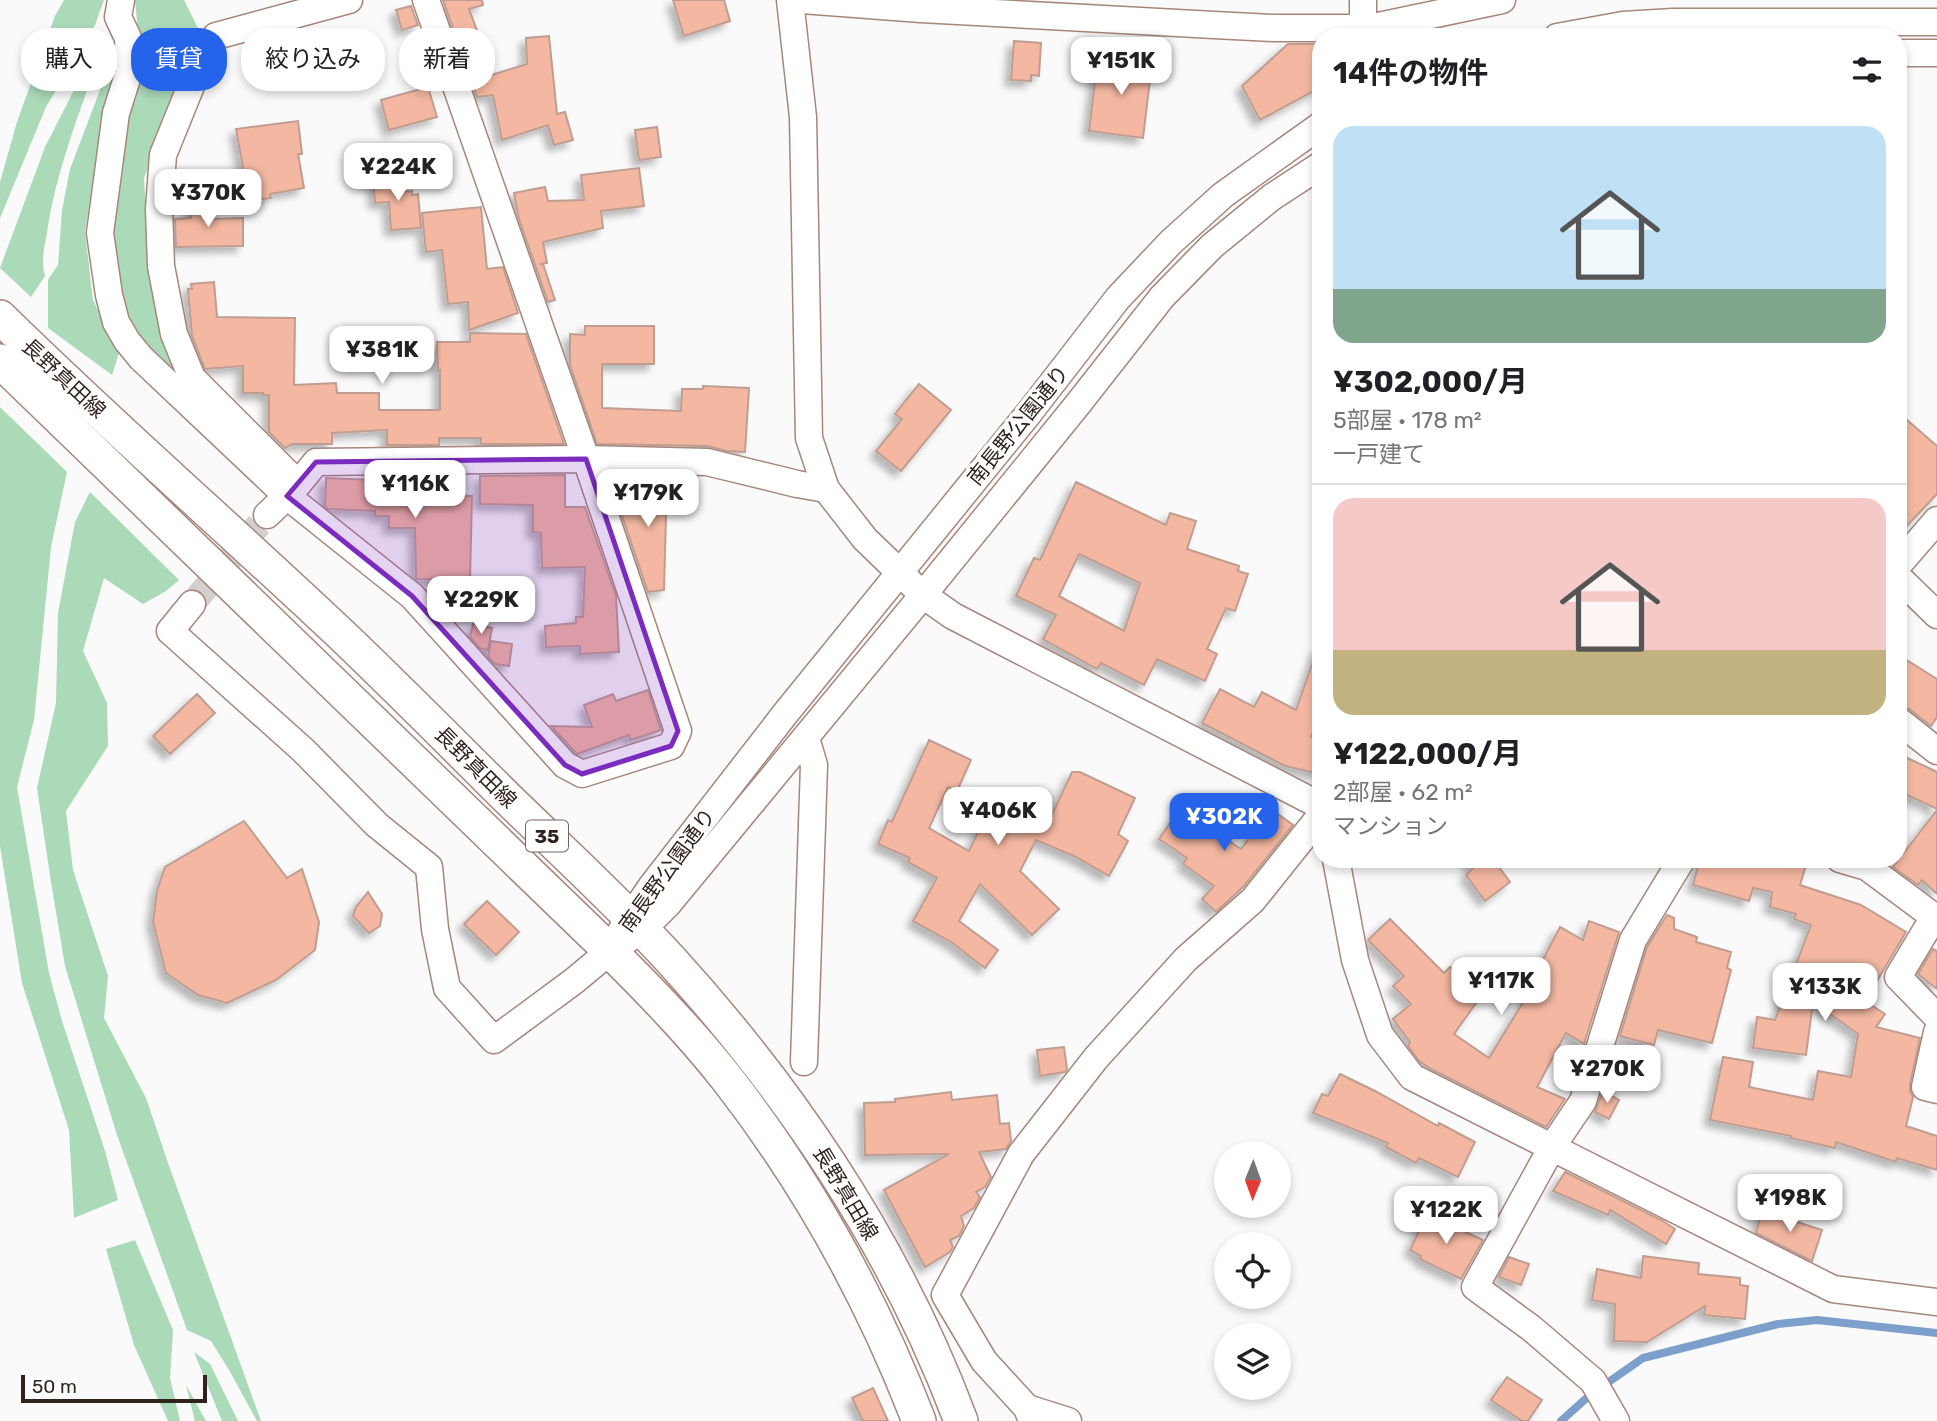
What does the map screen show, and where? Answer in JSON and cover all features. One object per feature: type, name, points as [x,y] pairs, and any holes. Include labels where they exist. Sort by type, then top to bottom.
[{"type":"main road","name":"長野真田線","points":[[9,348],[350,643],[672,961],[799,1116],[844,1186],[891,1268],[943,1374],[961,1421]]},
{"type":"main road","name":"長野真田線","points":[[9,348],[610,951],[689,1034],[727,1080],[781,1154],[830,1231],[870,1311],[919,1421]]},
{"type":"street","points":[[121,0],[118,17],[128,38],[129,72],[116,114],[100,233],[116,322],[127,341],[141,358],[412,596],[565,765],[582,774],[671,746],[678,731],[426,0]]},
{"type":"street","points":[[292,490],[192,377],[174,334],[161,266],[159,209],[163,155],[195,76],[216,36],[349,0]]},
{"type":"street","points":[[790,0],[803,117],[809,438],[826,489],[864,539],[923,595],[953,616],[1312,801]]},
{"type":"street","points":[[802,0],[1312,30]]},
{"type":"street","points":[[1363,0],[1363,16],[1370,28]]},
{"type":"street","points":[[1389,28],[1502,0]]},
{"type":"street","points":[[1607,28],[1673,22],[1937,22]]},
{"type":"street","points":[[1907,53],[1937,53]]},
{"type":"street","name":"南長野公園通り","points":[[610,951],[635,924],[785,714],[1118,298],[1171,242],[1223,195],[1312,131]]},
{"type":"street","name":"南長野公園通り","points":[[635,924],[668,904],[923,595],[1162,297],[1212,246],[1272,197],[1312,171]]},
{"type":"street","points":[[267,515],[316,462],[586,459],[707,462],[826,489]]},
{"type":"street","points":[[1907,555],[1937,520]]},
{"type":"street","points":[[1907,586],[1937,615]]},
{"type":"street","points":[[192,604],[170,631],[303,751],[377,825],[429,867],[435,929],[447,988],[495,1040],[610,951]]},
{"type":"street","points":[[1907,727],[1937,751]]},
{"type":"street","points":[[804,1062],[814,765],[806,738]]},
{"type":"street","points":[[1068,1421],[1029,1415],[984,1361],[945,1294],[1021,1154],[1096,1058],[1186,959],[1253,900],[1312,827]]},
{"type":"street","points":[[1338,868],[1355,960],[1380,1035],[1412,1077],[1833,1289],[1937,1301]]},
{"type":"street","points":[[1616,1421],[1597,1389],[1531,1328],[1475,1287],[1552,1147],[1583,1101],[1633,940],[1677,868]]},
{"type":"street","points":[[1868,868],[1936,918],[1898,977],[1937,1017]]},
{"type":"street","points":[[1937,1032],[1924,1087],[1937,1090]]},
{"type":"highlighted area","points":[[586,459],[678,731],[671,746],[582,774],[565,765],[412,596],[287,496],[316,462]]},
{"type":"green space","points":[[64,0],[104,0],[93,28],[51,28]]},
{"type":"green space","points":[[135,0],[184,0],[198,28],[138,28]]},
{"type":"green space","points":[[28,91],[56,91],[46,107],[0,218],[0,182]]},
{"type":"green space","points":[[74,91],[87,91],[56,187],[44,249],[45,276],[31,297],[0,268],[45,147]]},
{"type":"green space","points":[[100,91],[111,91],[101,123],[85,232],[93,300],[119,353],[112,375],[48,328],[48,280],[58,265],[62,210],[70,169]]},
{"type":"green space","points":[[132,91],[178,91],[144,178],[150,279],[185,386],[128,324],[115,278],[111,235]]},
{"type":"green space","points":[[0,407],[67,472],[51,547],[34,720],[17,787],[49,973],[118,1200],[74,1218],[69,1130],[22,983],[0,846]]},
{"type":"green space","points":[[90,492],[179,580],[143,604],[104,578],[83,651],[107,703],[108,746],[66,811],[73,870],[108,976],[104,1018],[146,1098],[261,1421],[257,1421],[211,1341],[187,1330],[117,1135],[65,966],[37,788],[56,703],[58,613],[75,522]]},
{"type":"green space","points":[[135,1240],[173,1330],[170,1378],[180,1421],[168,1421],[134,1345],[106,1249]]},
{"type":"green space","points":[[194,1352],[210,1364],[238,1421],[222,1421]]},
{"type":"green space","points":[[186,1385],[206,1421],[195,1421]]},
{"type":"building","points":[[443,0],[482,0],[483,5],[469,9],[476,28],[453,28]]},
{"type":"building","points":[[673,0],[724,0],[730,21],[684,36]]},
{"type":"building","points":[[411,6],[418,25],[401,28],[396,10]]},
{"type":"building","points":[[549,36],[557,114],[565,112],[573,140],[554,145],[548,125],[502,140],[493,95],[477,97],[475,91],[495,91],[495,74],[527,64],[526,38]]},
{"type":"building","points":[[1014,41],[1041,43],[1039,76],[1031,75],[1031,81],[1011,80]]},
{"type":"building","points":[[1288,44],[1312,44],[1312,92],[1260,120],[1242,86]]},
{"type":"building","points":[[1098,57],[1152,63],[1143,138],[1089,131]]},
{"type":"building","points":[[414,91],[429,91],[437,117],[389,130],[381,100]]},
{"type":"building","points":[[298,121],[302,154],[298,154],[304,188],[270,194],[271,198],[249,201],[236,129]]},
{"type":"building","points":[[657,127],[661,157],[639,160],[635,130]]},
{"type":"building","points":[[639,168],[644,206],[601,211],[603,228],[543,242],[547,263],[540,264],[543,264],[555,300],[548,302],[519,219],[514,193],[545,187],[548,201],[584,200],[581,175]]},
{"type":"building","points":[[398,176],[399,192],[412,191],[412,195],[418,194],[421,228],[391,230],[389,202],[375,203],[373,177]]},
{"type":"building","points":[[210,201],[211,219],[243,218],[243,246],[176,247],[175,219],[191,218],[191,202]]},
{"type":"building","points":[[481,207],[487,269],[503,267],[518,313],[469,330],[468,302],[448,304],[442,250],[426,252],[422,213]]},
{"type":"building","points":[[214,282],[217,317],[295,318],[294,385],[336,383],[337,393],[379,393],[379,410],[440,410],[437,342],[470,342],[470,333],[526,334],[564,444],[481,444],[481,438],[439,438],[439,445],[387,445],[387,430],[332,433],[332,444],[292,444],[285,448],[269,432],[269,395],[243,393],[243,366],[205,369],[192,336],[188,289],[192,289],[191,284]]},
{"type":"building","points":[[585,326],[654,326],[654,364],[602,364],[602,408],[681,411],[682,389],[703,389],[703,386],[749,388],[745,452],[707,446],[597,444],[570,365],[570,334],[585,335]]},
{"type":"building","points":[[919,384],[951,410],[901,471],[876,451],[902,419],[895,414]]},
{"type":"building","points":[[1907,420],[1937,446],[1937,494],[1907,526]]},
{"type":"building","points":[[565,475],[565,507],[585,507],[616,596],[619,652],[580,654],[580,646],[546,647],[545,626],[576,623],[576,617],[583,617],[585,567],[542,568],[541,533],[533,532],[533,505],[480,504],[480,476]]},
{"type":"building","points":[[647,476],[667,477],[664,590],[648,592],[614,492],[647,492]]},
{"type":"building","points":[[375,477],[424,477],[424,495],[472,496],[470,580],[416,579],[415,528],[389,528],[389,516],[375,516],[375,511],[328,509],[325,506],[326,478],[375,480]]},
{"type":"building","points":[[1076,482],[1166,525],[1170,513],[1196,521],[1187,549],[1239,566],[1238,571],[1248,574],[1235,611],[1226,608],[1207,649],[1217,654],[1205,681],[1157,659],[1144,685],[1101,663],[1097,669],[1043,639],[1056,615],[1016,596],[1034,558],[1040,560]],"holes":[[[1079,554],[1140,583],[1124,631],[1059,596]]]},
{"type":"building","points":[[473,624],[492,628],[488,650],[481,649],[470,637]]},
{"type":"building","points":[[491,641],[512,644],[509,666],[495,664],[488,657]]},
{"type":"building","points":[[1907,660],[1937,679],[1937,717],[1931,726],[1909,709]]},
{"type":"building","points":[[1312,664],[1312,772],[1285,766],[1202,723],[1220,689],[1254,707],[1262,692],[1296,710]]},
{"type":"building","points":[[648,690],[661,730],[631,740],[629,735],[577,754],[551,726],[592,727],[584,705],[613,694],[616,701]]},
{"type":"building","points":[[197,694],[215,713],[170,754],[153,736]]},
{"type":"building","points":[[929,740],[971,760],[957,791],[948,787],[929,828],[969,851],[993,800],[1039,823],[1043,815],[1050,819],[1072,772],[1080,772],[1135,798],[1118,834],[1128,841],[1109,876],[1076,857],[1036,840],[1020,871],[1059,909],[1032,935],[980,884],[959,921],[998,950],[985,968],[951,942],[913,921],[937,878],[908,862],[910,858],[878,844],[888,820],[892,822]]},
{"type":"building","points":[[1907,758],[1937,772],[1937,809],[1907,795]]},
{"type":"building","points":[[1271,809],[1293,825],[1244,886],[1216,912],[1202,899],[1214,886],[1183,864],[1187,858],[1159,839],[1175,816],[1184,820],[1188,813],[1241,849]]},
{"type":"building","points":[[1937,810],[1937,894],[1922,880],[1918,885],[1894,868],[1907,868],[1907,849]]},
{"type":"building","points":[[244,821],[287,878],[302,869],[319,922],[315,950],[276,980],[227,1003],[198,995],[166,973],[153,922],[157,891],[165,867]]},
{"type":"building","points":[[1473,868],[1500,868],[1510,882],[1485,901],[1466,875]]},
{"type":"building","points":[[1698,868],[1805,868],[1800,885],[1861,905],[1906,932],[1865,1001],[1885,1014],[1876,1027],[1920,1038],[1910,1084],[1913,1097],[1906,1126],[1937,1136],[1937,1170],[1897,1158],[1896,1162],[1836,1142],[1835,1148],[1710,1120],[1723,1057],[1753,1062],[1749,1087],[1813,1100],[1818,1071],[1851,1077],[1858,1034],[1813,1002],[1806,1055],[1753,1048],[1757,1017],[1775,1020],[1811,925],[1794,919],[1796,914],[1770,907],[1772,892],[1753,888],[1749,901],[1693,885]]},
{"type":"building","points":[[368,892],[382,914],[380,926],[369,933],[353,916],[356,907]]},
{"type":"building","points":[[487,901],[519,932],[496,955],[464,924]]},
{"type":"building","points":[[1667,915],[1674,918],[1674,929],[1697,937],[1696,942],[1731,952],[1727,968],[1731,970],[1712,1043],[1658,1030],[1654,1045],[1620,1036],[1647,947]]},
{"type":"building","points":[[1390,919],[1444,973],[1450,967],[1470,985],[1468,987],[1481,996],[1454,1034],[1489,1058],[1536,981],[1533,979],[1560,927],[1583,940],[1589,921],[1619,932],[1584,1044],[1566,1033],[1537,1087],[1565,1099],[1546,1127],[1419,1061],[1408,1046],[1410,1042],[1393,1019],[1411,1004],[1393,986],[1404,976],[1368,940]]},
{"type":"building","points":[[1933,949],[1937,951],[1937,989],[1918,974]]},
{"type":"building","points":[[1064,1047],[1067,1069],[1065,1072],[1040,1076],[1037,1050]]},
{"type":"building","points":[[1340,1074],[1438,1126],[1439,1123],[1475,1142],[1458,1177],[1419,1158],[1416,1163],[1386,1147],[1388,1143],[1313,1113],[1322,1094],[1328,1096]]},
{"type":"building","points":[[1603,1091],[1619,1100],[1609,1119],[1595,1112]]},
{"type":"building","points":[[951,1092],[952,1100],[997,1095],[1000,1124],[1009,1123],[1011,1141],[1006,1149],[979,1152],[991,1177],[985,1187],[976,1192],[980,1197],[974,1208],[961,1216],[964,1226],[959,1236],[950,1240],[953,1247],[950,1252],[925,1267],[884,1190],[949,1154],[865,1155],[864,1103],[895,1102],[895,1099]]},
{"type":"building","points":[[1565,1172],[1675,1229],[1666,1244],[1610,1210],[1608,1215],[1553,1191]]},
{"type":"building","points":[[1762,1211],[1822,1230],[1812,1261],[1756,1233]]},
{"type":"building","points":[[1427,1214],[1483,1240],[1461,1279],[1420,1259],[1421,1256],[1410,1250]]},
{"type":"building","points":[[1643,1256],[1699,1263],[1698,1274],[1740,1278],[1740,1285],[1748,1286],[1745,1319],[1704,1315],[1705,1306],[1647,1342],[1614,1341],[1615,1304],[1592,1300],[1597,1269],[1641,1278]]},
{"type":"building","points":[[1509,1257],[1529,1264],[1521,1285],[1499,1277]]},
{"type":"building","points":[[1507,1377],[1542,1400],[1528,1421],[1522,1421],[1491,1400]]},
{"type":"building","points":[[873,1388],[888,1421],[863,1421],[852,1398]]},
{"type":"waterway","points":[[1561,1421],[1590,1395],[1643,1358],[1778,1324],[1817,1320],[1937,1333]]},
{"type":"tunnel","points":[[192,604],[267,515]]}]
